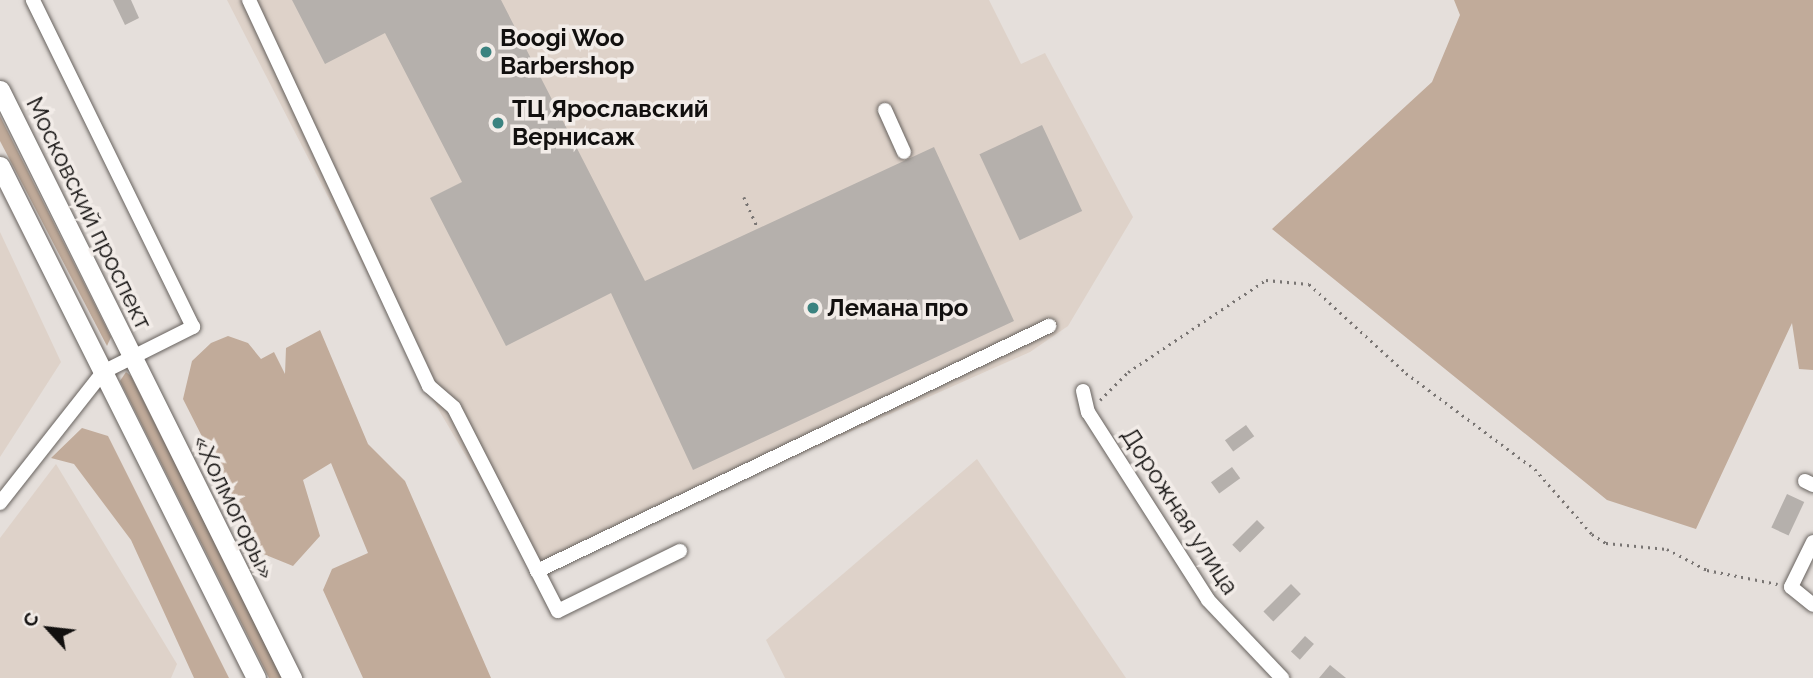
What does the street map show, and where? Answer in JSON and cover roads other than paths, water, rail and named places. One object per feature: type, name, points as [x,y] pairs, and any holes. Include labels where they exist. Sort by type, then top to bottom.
[{"type":"highway","name":"Московский проспект","points":[[0,90],[133,357]]},
{"type":"highway","points":[[0,166],[256,678]]},
{"type":"highway","name":"«Холмогоры»","points":[[133,357],[292,678]]},
{"type":"street","points":[[1,500],[103,372],[193,327],[33,0]]},
{"type":"street","points":[[249,0],[429,386],[454,408],[558,611],[680,551]]},
{"type":"street","points":[[885,110],[904,152]]},
{"type":"street","points":[[537,570],[1049,326]]},
{"type":"street","name":"Дорожная улица","points":[[1083,391],[1088,412],[1208,600],[1282,678]]},
{"type":"street","points":[[1813,542],[1791,587],[1813,606]]},
{"type":"place","name":"Boogi Woo Barbershop","points":[[486,52]]},
{"type":"place","name":"ТЦ Ярославский Вернисаж","points":[[498,123]]},
{"type":"place","name":"Лемана про","points":[[813,308]]}]
